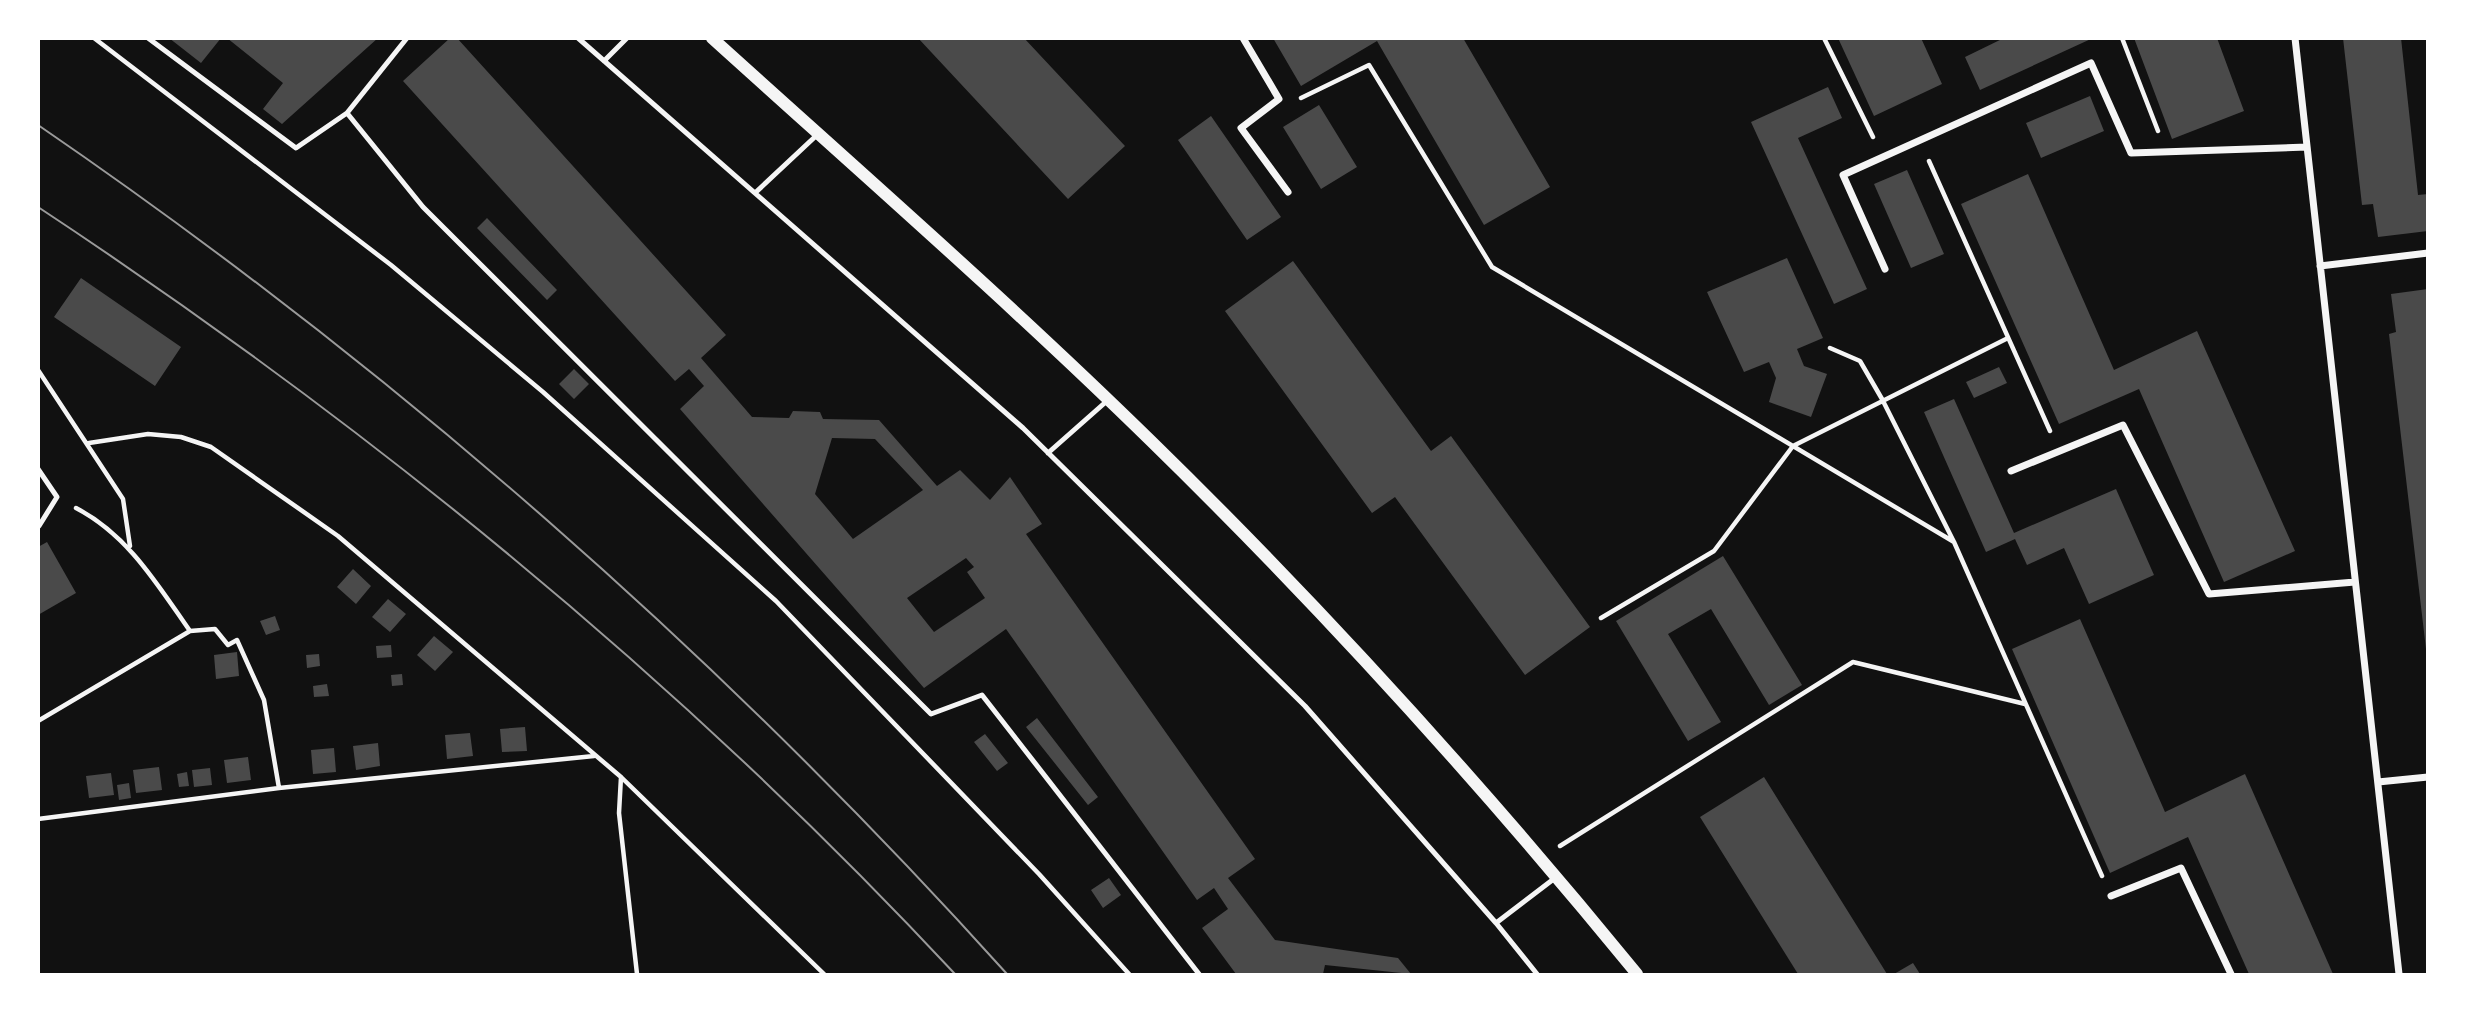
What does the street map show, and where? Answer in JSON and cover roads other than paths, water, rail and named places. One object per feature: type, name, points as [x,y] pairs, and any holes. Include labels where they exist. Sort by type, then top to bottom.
[{"type":"street","points":[[712,38],[974,274],[1108,400],[1331,625],[1557,876],[1637,975]]},
{"type":"street","points":[[1243,38],[1279,99],[1241,128],[1288,191]]},
{"type":"street","points":[[2295,38],[2399,975]]},
{"type":"street","points":[[1885,269],[1843,175],[2091,63],[2131,153],[2307,147]]},
{"type":"street","points":[[2320,266],[2427,253]]},
{"type":"street","points":[[2011,471],[2123,425],[2208,594],[2355,582]]},
{"type":"street","points":[[2378,782],[2427,777]]},
{"type":"street","points":[[2111,896],[2181,868],[2231,975]]},
{"type":"lane","points":[[148,38],[296,148],[347,113],[407,38]]},
{"type":"lane","points":[[578,38],[1048,453],[1305,706],[1496,923],[1537,975]]},
{"type":"lane","points":[[604,61],[627,38]]},
{"type":"lane","points":[[347,113],[423,207],[931,714],[982,695],[1199,975]]},
{"type":"lane","points":[[755,193],[818,134]]},
{"type":"lane","points":[[1048,453],[1108,400]]},
{"type":"lane","points":[[38,469],[57,497],[39,526]]},
{"type":"lane","points":[[1496,923],[1557,876]]},
{"type":"tram line","points":[[38,125],[170,218],[299,315],[425,416],[548,521],[668,629],[784,741],[898,856],[1007,974]]},
{"type":"tram line","points":[[38,207],[162,291],[284,379],[403,469],[519,564],[633,661],[744,762],[851,866],[955,974]]}]
